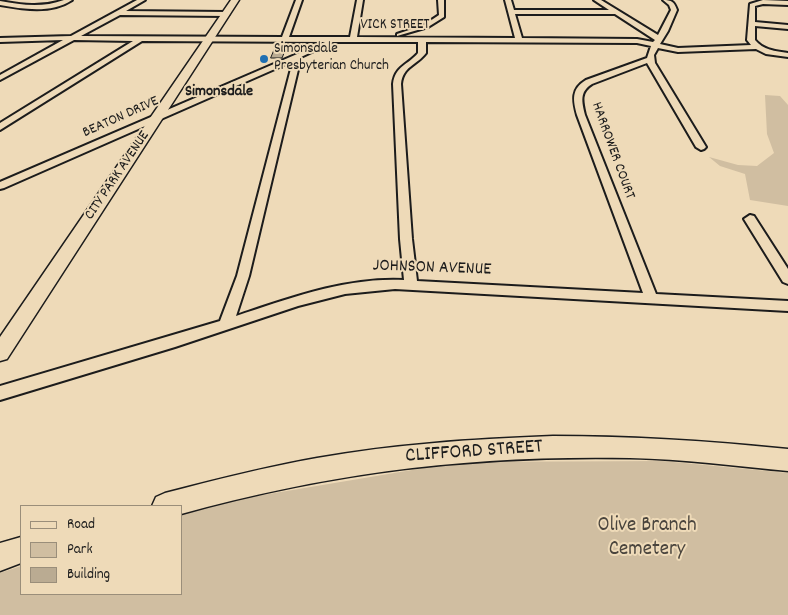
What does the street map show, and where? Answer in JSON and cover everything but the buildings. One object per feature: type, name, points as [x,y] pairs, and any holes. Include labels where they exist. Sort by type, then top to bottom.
[{"type":"street","points":[[0,3],[37,9],[58,5],[69,0]]},
{"type":"street","points":[[0,78],[142,0]]},
{"type":"street","name":"CITY PARK AVENUE","points":[[0,353],[235,0]]},
{"type":"street","points":[[285,39],[299,0]]},
{"type":"street","points":[[353,40],[360,0]]},
{"type":"street","points":[[441,0],[441,40]]},
{"type":"street","points":[[508,0],[519,40]]},
{"type":"street","points":[[597,0],[657,42]]},
{"type":"street","points":[[669,1],[674,10],[650,59],[700,147]]},
{"type":"street","points":[[757,47],[751,40],[752,5],[755,3],[788,3]]},
{"type":"street","points":[[511,12],[616,12]]},
{"type":"street","points":[[118,13],[226,14]]},
{"type":"street","points":[[379,40],[417,30],[433,23],[442,16]]},
{"type":"street","points":[[752,24],[788,27]]},
{"type":"street","name":"VICK STREET","points":[[0,40],[72,38],[637,41],[657,42],[669,50],[757,47],[769,52],[788,55]]},
{"type":"street","points":[[0,127],[140,39]]},
{"type":"street","name":"BEATON DRIVE","points":[[0,186],[336,40]]},
{"type":"street","points":[[411,285],[406,239],[397,84],[400,69],[414,61],[422,53],[422,40]]},
{"type":"street","points":[[226,324],[243,276],[298,56]]},
{"type":"street","name":"HARROWER COURT","points":[[650,59],[589,82],[580,87],[577,95],[581,114],[651,297]]},
{"type":"street","points":[[0,175],[17,179]]},
{"type":"street","points":[[750,219],[788,279]]},
{"type":"street","name":"JOHNSON AVENUE","points":[[0,393],[337,290],[369,285],[411,285],[651,297],[788,306]]},
{"type":"street","name":"CLIFFORD STREET","points":[[168,505],[266,478],[327,467],[514,447],[630,447],[744,454],[788,460]]},
{"type":"street","points":[[0,557],[20,550]]},
{"type":"green space","points":[[765,95],[780,96],[788,105],[788,206],[750,200],[745,174],[720,166],[709,157],[738,165],[757,166],[774,153],[767,134]]},
{"type":"green space","name":"Olive Branch Cemetery","points":[[663,461],[788,473],[788,615],[0,615],[0,573],[20,566],[20,595],[182,595],[182,513],[209,504],[460,462]]},
{"type":"place","name":"Simonsdale Presbyterian Church","points":[[264,59]]},
{"type":"district","name":"Simonsdale","points":[[219,93]]}]
